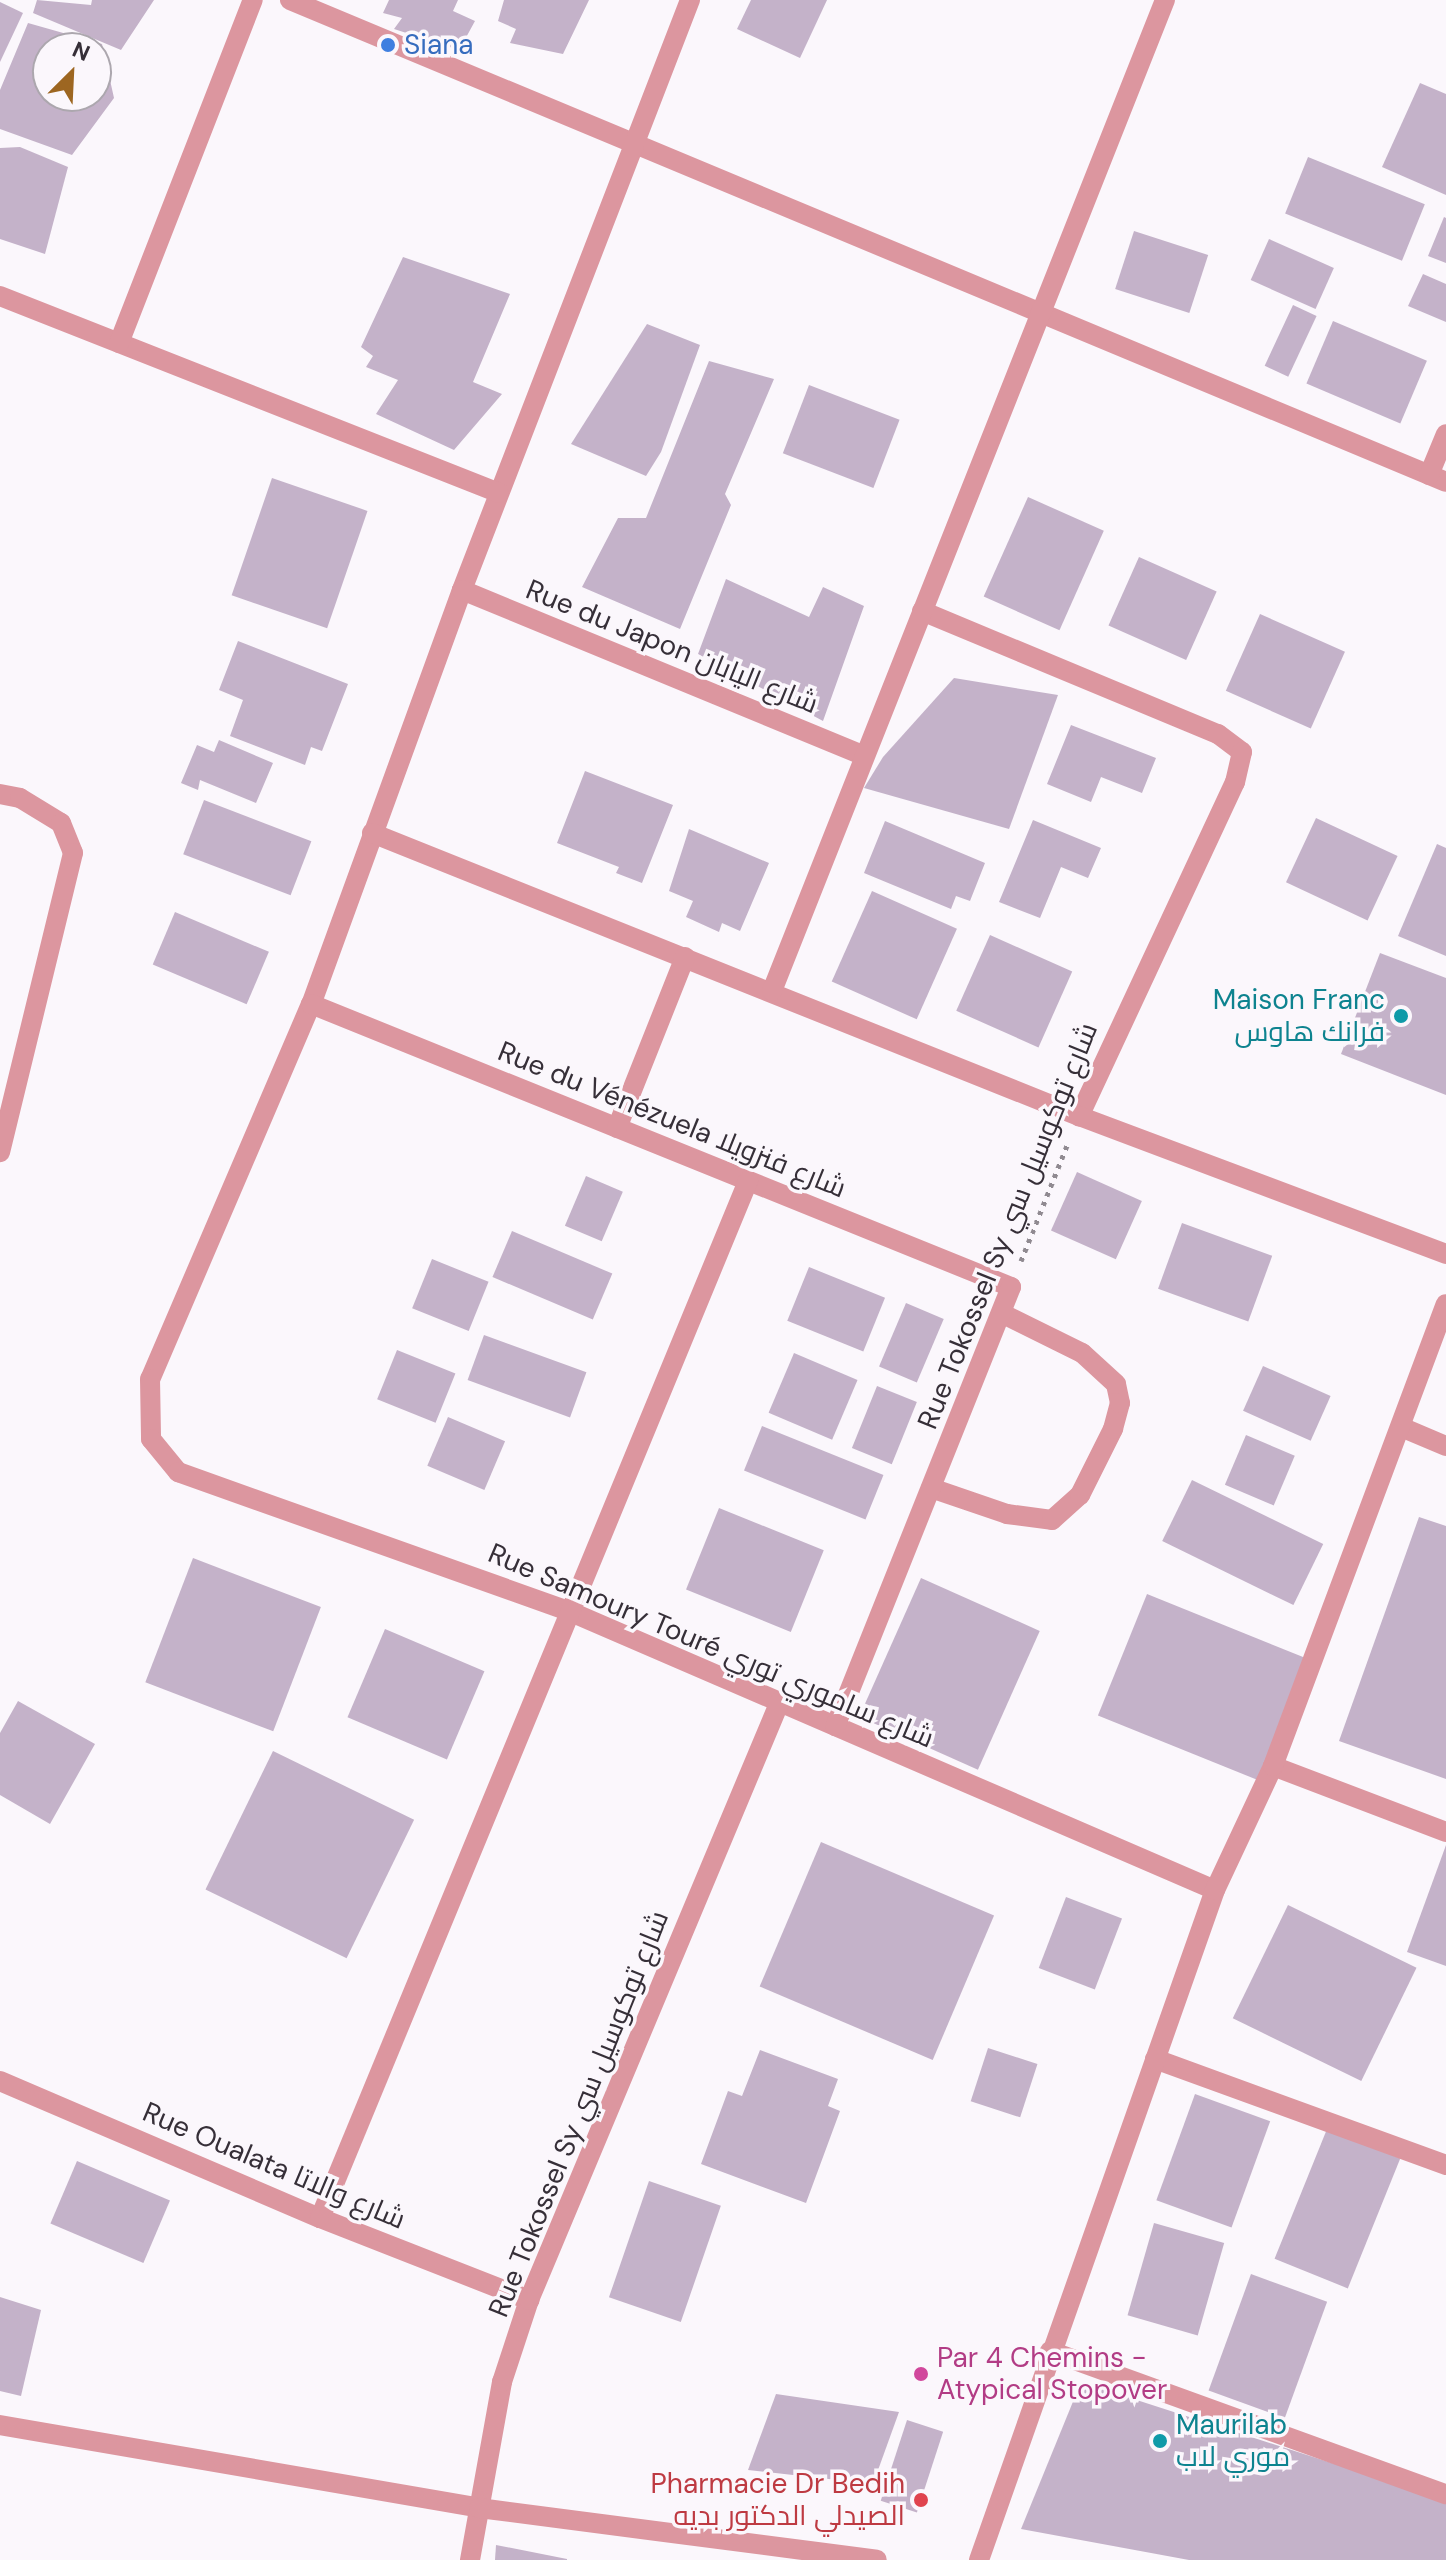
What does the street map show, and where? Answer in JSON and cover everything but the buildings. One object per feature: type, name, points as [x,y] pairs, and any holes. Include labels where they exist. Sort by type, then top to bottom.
[{"type":"street","points":[[119,343],[253,0]]},
{"type":"street","points":[[290,0],[1437,478],[1446,434]]},
{"type":"street","points":[[311,1004],[462,590],[631,143],[690,0]]},
{"type":"street","points":[[772,991],[862,755],[1165,0]]},
{"type":"street","points":[[0,296],[499,493]]},
{"type":"street","name":"Rue du Japon شارع اليابان","points":[[462,590],[862,755]]},
{"type":"street","name":"Rue Tokossel Sy شارع توكوسيل سي","points":[[922,611],[1218,734],[1242,752],[1235,782],[1079,1116]]},
{"type":"street","points":[[0,794],[20,798],[61,823],[73,853],[0,1152]]},
{"type":"street","points":[[372,833],[1079,1116],[1446,1254]]},
{"type":"street","points":[[617,1128],[685,957]]},
{"type":"street","name":"Rue du Vénézuela شارع فنزويلا","points":[[311,1004],[1011,1287]]},
{"type":"street","name":"Rue Samoury Touré شارع ساموري توري","points":[[311,1004],[150,1379],[151,1439],[178,1472],[571,1612],[1215,1890]]},
{"type":"street","points":[[320,2218],[748,1181]]},
{"type":"street","name":"Rue Tokossel Sy شارع توكوسيل سي","points":[[835,1726],[1011,1287]]},
{"type":"street","points":[[979,2560],[1050,2351],[1215,1890],[1273,1766],[1446,1304]]},
{"type":"street","points":[[931,1488],[1007,1514],[1052,1520],[1080,1495],[1113,1429],[1120,1403],[1116,1384],[1082,1353],[1001,1313]]},
{"type":"street","points":[[1401,1427],[1446,1446]]},
{"type":"street","name":"Rue Tokossel Sy شارع توكوسيل سي","points":[[470,2560],[502,2382],[529,2300],[780,1701]]},
{"type":"street","points":[[1273,1766],[1446,1832]]},
{"type":"street","points":[[1155,2059],[1446,2165]]},
{"type":"street","name":"Rue Oualata شارع والاتا","points":[[0,2081],[320,2218],[529,2300]]},
{"type":"street","points":[[1050,2351],[1446,2494]]},
{"type":"street","points":[[0,2425],[479,2508],[877,2560]]},
{"type":"path","name":"Rue Tokossel Sy شارع توكوسيل سي","points":[[1011,1287],[1079,1116]]},
{"type":"place","name":"Siana","points":[[388,45]]},
{"type":"place","name":"Maison Franc فرانك هاوس","points":[[1401,1016]]},
{"type":"place","name":"Par 4 Chemins - Atypical Stopover","points":[[921,2374]]},
{"type":"place","name":"Maurilab موري لاب","points":[[1160,2441]]},
{"type":"place","name":"Pharmacie Dr Bedih الصيدلي الدكتور بديه","points":[[921,2500]]}]
